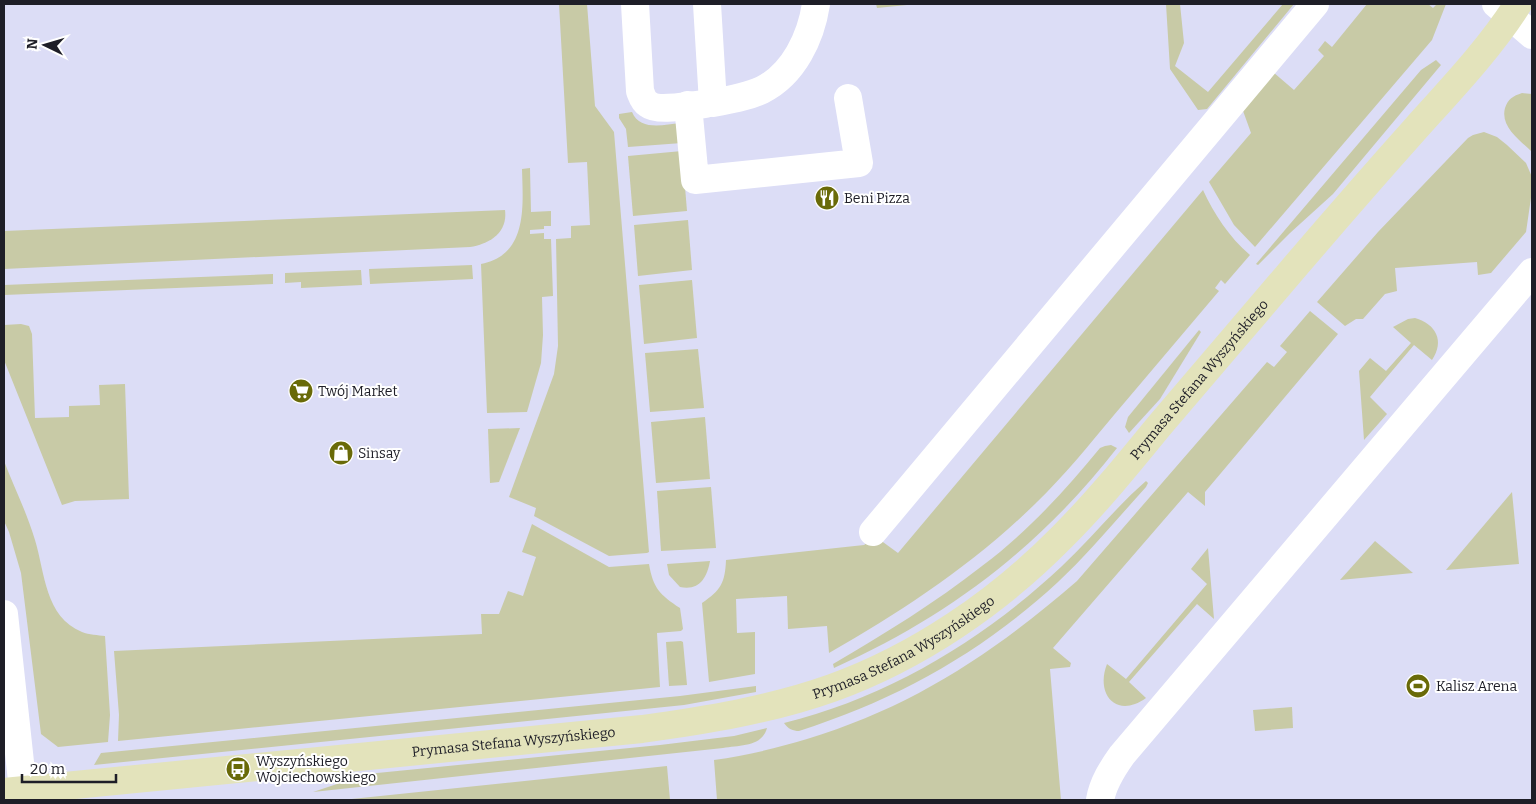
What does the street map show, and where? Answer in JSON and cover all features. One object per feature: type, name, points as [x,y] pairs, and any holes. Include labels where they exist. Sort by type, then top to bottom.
[{"type":"street","points":[[635,4],[640,90],[643,99],[649,105],[657,108],[701,104],[750,95],[763,90],[788,70],[804,44],[816,4]]},
{"type":"street","points":[[707,4],[695,180],[859,163],[848,98]]},
{"type":"street","points":[[872,532],[1315,4]]},
{"type":"street","points":[[1508,8],[1532,35]]},
{"type":"street","name":"Prymasa Stefana Wyszyńskiego","points":[[17,794],[642,729],[720,718],[780,705],[834,687],[908,654],[1002,592],[1044,555],[1083,516],[1280,284],[1466,73],[1508,8]]},
{"type":"street","points":[[1100,800],[1110,772],[1122,755],[1532,272]]},
{"type":"street","points":[[4,614],[17,794]]},
{"type":"green space","points":[[559,4],[587,4],[595,106],[614,132],[649,552],[647,553],[609,556],[534,516],[536,508],[509,497],[554,374],[558,346],[556,239],[571,238],[571,226],[590,225],[587,162],[568,163]]},
{"type":"green space","points":[[876,4],[917,4],[877,8]]},
{"type":"green space","points":[[1166,4],[1180,4],[1184,43],[1175,66],[1208,92],[1283,4],[1294,4],[1207,109],[1198,110],[1170,69]]},
{"type":"green space","points":[[1367,4],[1428,4],[1433,8],[1437,4],[1446,4],[1432,40],[1255,247],[1234,225],[1209,182],[1251,133],[1242,108],[1273,72],[1294,90],[1324,56],[1318,50],[1325,41],[1332,47]]},
{"type":"green space","points":[[1436,60],[1441,65],[1333,194],[1258,265],[1256,264],[1421,70]]},
{"type":"green space","points":[[1522,93],[1532,94],[1532,152],[1512,133],[1505,121],[1505,108],[1509,100]]},
{"type":"green space","points":[[632,112],[640,122],[646,124],[680,123],[682,143],[628,147],[626,129],[619,118],[619,114]]},
{"type":"green space","points":[[1484,132],[1497,137],[1507,145],[1526,163],[1532,177],[1532,191],[1526,232],[1491,273],[1478,275],[1477,262],[1395,268],[1397,291],[1385,294],[1363,319],[1356,319],[1345,326],[1317,302],[1378,232],[1468,138]]},
{"type":"green space","points":[[682,151],[687,211],[633,216],[628,156]]},
{"type":"green space","points":[[530,168],[531,212],[551,211],[551,226],[544,226],[544,229],[530,230],[530,234],[544,233],[544,239],[551,239],[553,296],[542,297],[543,335],[541,363],[527,412],[487,413],[481,264],[496,259],[507,251],[515,240],[520,227],[522,213],[522,169]]},
{"type":"green space","points":[[1203,190],[1223,225],[1235,241],[1250,255],[1225,284],[1221,280],[1215,288],[1219,291],[1046,493],[1013,525],[963,566],[911,603],[829,653],[827,626],[788,629],[787,596],[736,599],[737,633],[755,632],[755,674],[709,682],[702,603],[714,594],[721,585],[726,560],[864,545],[876,537],[898,553]]},
{"type":"green space","points":[[505,210],[503,225],[496,236],[484,243],[470,247],[4,269],[4,231]]},
{"type":"green space","points":[[688,220],[692,270],[638,276],[634,225]]},
{"type":"green space","points":[[472,265],[473,279],[370,284],[369,269]]},
{"type":"green space","points":[[361,270],[362,285],[301,288],[301,282],[285,283],[285,273]]},
{"type":"green space","points":[[273,274],[273,284],[4,295],[4,285]]},
{"type":"green space","points":[[692,280],[697,338],[644,344],[639,285]]},
{"type":"green space","points":[[1310,311],[1338,334],[1205,492],[1205,506],[1188,492],[1053,648],[1071,663],[1070,667],[1050,669],[1061,800],[717,800],[714,760],[773,749],[846,726],[882,711],[951,675],[1015,632],[1046,607],[1077,581],[1267,362],[1274,367],[1287,352],[1280,346]]},
{"type":"green space","points":[[1415,318],[1428,324],[1436,334],[1438,346],[1436,353],[1432,360],[1414,345],[1370,397],[1387,414],[1364,440],[1359,371],[1370,358],[1386,371],[1411,343],[1393,327],[1408,319]]},
{"type":"green space","points":[[21,324],[29,326],[32,334],[35,418],[69,417],[69,406],[100,405],[99,385],[125,384],[129,499],[75,501],[62,505],[4,360],[4,325]]},
{"type":"green space","points":[[1199,330],[1201,332],[1160,399],[1129,433],[1125,427],[1128,417]]},
{"type":"green space","points":[[698,349],[704,408],[650,412],[645,353]]},
{"type":"green space","points":[[705,417],[710,479],[656,483],[651,422]]},
{"type":"green space","points":[[520,428],[499,482],[490,483],[488,429]]},
{"type":"green space","points":[[1111,445],[1117,448],[1087,484],[1024,548],[953,602],[915,626],[876,648],[834,668],[833,664],[928,605],[998,553],[1044,511],[1100,448]]},
{"type":"green space","points":[[4,461],[32,530],[48,593],[60,616],[82,632],[105,636],[110,715],[108,742],[58,747],[41,734],[21,573],[4,521]]},
{"type":"green space","points":[[1146,481],[1148,483],[1146,487],[1092,548],[1058,582],[999,631],[968,652],[904,689],[835,718],[799,731],[787,727],[784,723],[823,712],[861,698],[933,663],[967,642],[1031,594],[1061,567],[1124,501]]},
{"type":"green space","points":[[711,487],[716,548],[661,551],[657,491]]},
{"type":"green space","points":[[1512,492],[1519,564],[1446,570]]},
{"type":"green space","points":[[532,524],[609,567],[649,564],[658,590],[680,608],[683,629],[681,631],[657,633],[660,687],[118,741],[119,715],[114,651],[482,634],[481,614],[499,614],[508,591],[523,596],[536,557],[522,552]]},
{"type":"green space","points":[[1375,541],[1413,573],[1340,580]]},
{"type":"green space","points":[[1208,548],[1214,619],[1197,604],[1129,682],[1146,698],[1136,704],[1118,705],[1106,694],[1104,675],[1107,664],[1126,679],[1207,584],[1191,569]]},
{"type":"green space","points":[[710,561],[704,578],[692,587],[680,587],[669,575],[667,564]]},
{"type":"green space","points":[[666,642],[683,642],[687,685],[669,686]]},
{"type":"green space","points":[[756,686],[756,692],[684,705],[94,765],[101,753],[680,696]]},
{"type":"green space","points":[[1292,707],[1293,728],[1255,731],[1253,710]]},
{"type":"green space","points":[[767,728],[760,739],[755,742],[723,748],[313,792],[367,774],[660,745],[734,736]]},
{"type":"green space","points":[[667,766],[670,800],[342,800]]},
{"type":"place","name":"Beni Pizza","points":[[827,198]]},
{"type":"place","name":"Twój Market","points":[[301,391]]},
{"type":"place","name":"Sinsay","points":[[341,453]]},
{"type":"place","name":"Kalisz Arena","points":[[1418,686]]},
{"type":"place","name":"Wyszyńskiego Wojciechowskiego","points":[[238,769]]}]
